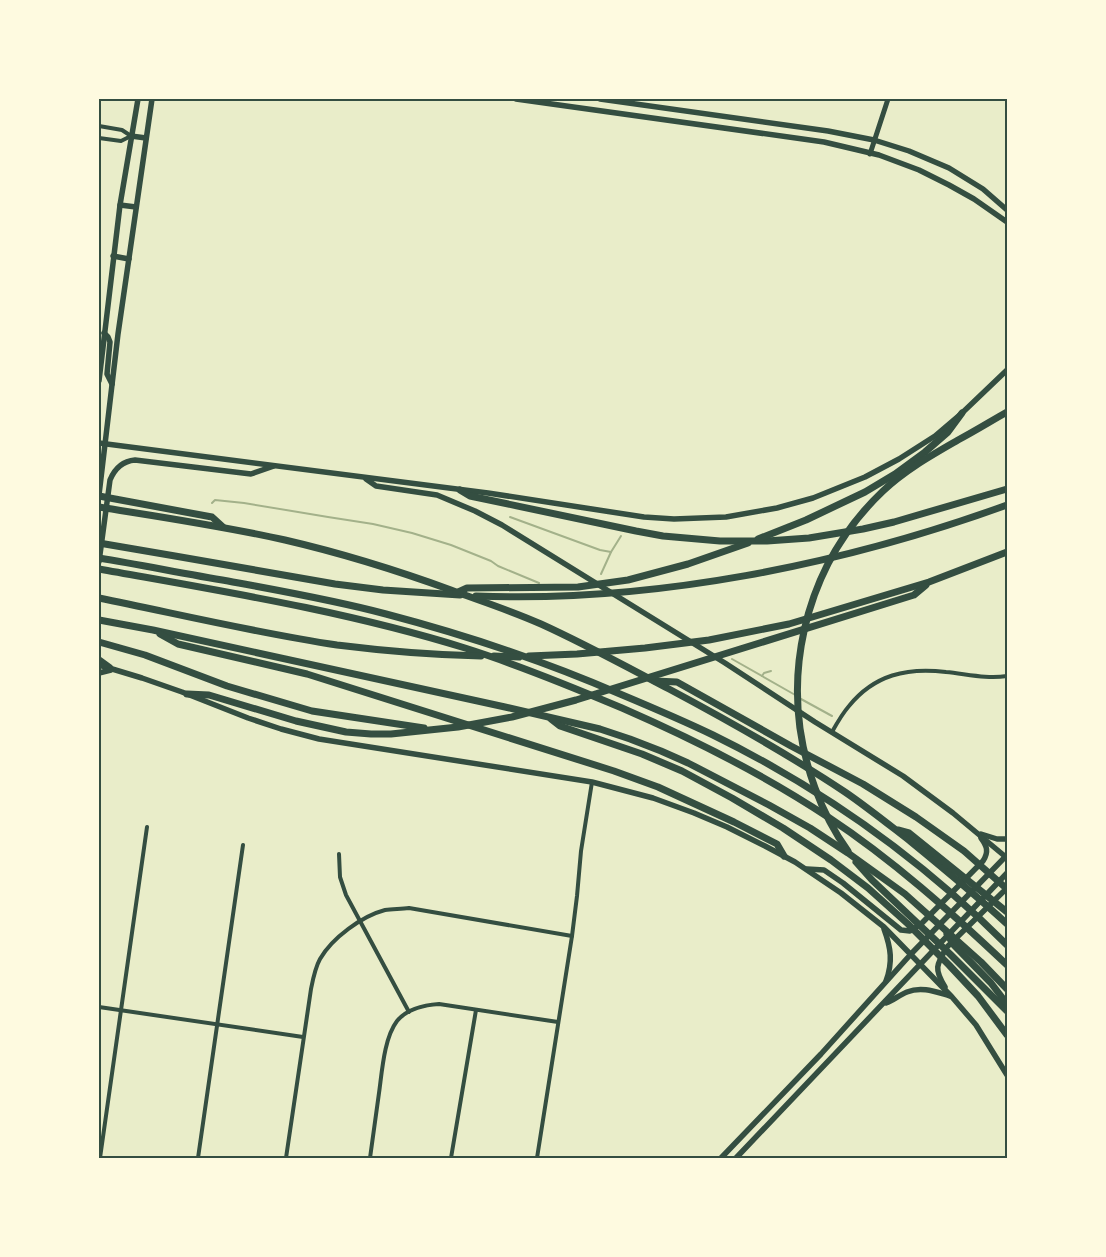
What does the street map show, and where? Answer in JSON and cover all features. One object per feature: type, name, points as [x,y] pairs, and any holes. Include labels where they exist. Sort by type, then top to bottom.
[{"type":"highway","points":[[1007,412],[912,468],[882,492],[856,521],[844,537],[819,582],[811,603],[800,657],[798,690],[801,737],[810,772],[828,818],[845,847],[872,880],[1007,1011]]},
{"type":"highway","points":[[451,595],[468,588],[578,587],[628,580],[688,564],[735,548],[806,520],[866,492],[925,452],[948,432],[962,413]]},
{"type":"highway","points":[[460,490],[470,496],[636,531],[696,540],[738,541],[809,538],[863,529],[894,522],[1007,488]]},
{"type":"highway","points":[[99,493],[212,517],[223,528]]},
{"type":"highway","points":[[99,543],[335,584],[383,590],[502,597],[558,596],[703,582],[798,565],[963,521],[1007,505]]},
{"type":"highway","points":[[99,507],[284,540],[375,564],[497,606],[541,624],[653,680],[792,758],[844,792],[895,830],[958,880],[1007,924]]},
{"type":"highway","points":[[99,598],[290,637],[356,647],[452,656],[514,657],[577,654],[710,640],[789,624],[929,582],[1007,552]]},
{"type":"highway","points":[[99,560],[291,593],[384,613],[456,633],[552,666],[644,704],[713,735],[751,755],[836,806],[870,829],[937,881],[1007,945]]},
{"type":"highway","points":[[99,569],[324,612],[381,625],[465,648],[571,686],[661,725],[743,766],[828,816],[926,891],[1007,965]]},
{"type":"highway","points":[[188,694],[209,695],[296,721],[346,732],[381,734],[437,730],[490,722],[533,713],[914,595],[929,582]]},
{"type":"highway","points":[[99,620],[505,706],[600,729],[630,739],[728,782],[802,824],[848,853],[905,894],[981,962],[1007,990]]},
{"type":"highway","points":[[153,630],[178,644],[307,674],[614,771],[658,787],[734,822],[777,844],[784,856]]},
{"type":"highway","points":[[99,642],[145,655],[227,686],[312,711],[437,730]]},
{"type":"highway","points":[[653,680],[677,682],[863,784],[932,828],[1007,888]]},
{"type":"highway","points":[[550,717],[560,726],[642,754],[682,771],[741,803],[831,860],[868,888],[950,965],[978,996],[1007,1035]]},
{"type":"highway","points":[[895,830],[909,833],[1007,912]]},
{"type":"highway","points":[[939,924],[954,945],[1007,1004]]},
{"type":"main road","points":[[99,381],[120,205],[138,99]]},
{"type":"main road","points":[[99,493],[102,443],[152,99]]},
{"type":"main road","points":[[516,99],[824,142],[898,161],[974,199],[1007,222]]},
{"type":"main road","points":[[600,99],[828,131],[874,140],[909,151],[949,168],[983,189],[1007,210]]},
{"type":"main road","points":[[698,124],[700,113]]},
{"type":"main road","points":[[131,136],[146,138]]},
{"type":"main road","points":[[120,205],[136,207]]},
{"type":"main road","points":[[113,256],[129,259]]},
{"type":"main road","points":[[104,332],[110,342],[107,374],[112,384]]},
{"type":"main road","points":[[102,443],[657,518],[693,519],[726,517],[776,508],[813,498],[865,476],[898,459],[935,436],[1007,370]]},
{"type":"main road","points":[[99,560],[110,480],[120,465],[129,460],[251,474],[276,466]]},
{"type":"main road","points":[[364,477],[376,486],[438,495],[502,525],[903,776],[937,800],[1007,857],[911,954],[821,1054],[721,1158]]},
{"type":"main road","points":[[99,659],[114,670]]},
{"type":"main road","points":[[99,665],[188,694],[259,722],[319,739],[592,782],[653,798],[727,827],[805,869],[841,893],[884,927],[952,997],[976,1025],[1007,1075]]},
{"type":"main road","points":[[99,673],[114,670]]},
{"type":"main road","points":[[977,832],[997,839],[1007,839]]},
{"type":"main road","points":[[805,869],[824,870],[843,882],[901,930],[910,931],[921,924],[983,861],[987,848],[977,832]]},
{"type":"main road","points":[[736,1158],[1005,876]]},
{"type":"main road","points":[[952,997],[939,976],[937,968],[940,958],[947,947],[1007,888]]},
{"type":"main road","points":[[884,927],[891,960],[890,970],[884,984]]},
{"type":"main road","points":[[883,1005],[910,991],[918,989],[952,997]]},
{"type":"main road","points":[[821,1054],[829,1062]]},
{"type":"street","points":[[870,154],[888,99]]},
{"type":"street","points":[[99,126],[122,130],[131,136],[121,141],[99,138]]},
{"type":"street","points":[[832,732],[849,706],[865,689],[890,675],[912,670],[943,671],[983,677],[1007,676]]},
{"type":"street","points":[[537,1158],[578,896],[581,851],[592,782]]},
{"type":"street","points":[[100,1158],[148,826]]},
{"type":"street","points":[[198,1158],[243,844]]},
{"type":"street","points":[[339,854],[339,870],[342,885],[409,1012]]},
{"type":"street","points":[[286,1158],[310,989],[319,960],[332,944],[348,930],[371,915],[386,910],[408,908],[572,936]]},
{"type":"street","points":[[370,1158],[384,1057],[393,1028],[398,1020],[409,1012],[433,1004],[558,1022]]},
{"type":"street","points":[[99,1007],[303,1037]]},
{"type":"street","points":[[451,1158],[476,1010]]},
{"type":"waterway","points":[[212,503],[215,500],[244,503],[373,524],[412,533],[451,545],[539,583]]},
{"type":"waterway","points":[[510,517],[600,550],[611,552]]},
{"type":"waterway","points":[[601,574],[621,536]]},
{"type":"waterway","points":[[732,659],[797,696]]},
{"type":"waterway","points":[[762,676],[764,673],[771,671]]},
{"type":"waterway","points":[[801,699],[832,716]]}]
